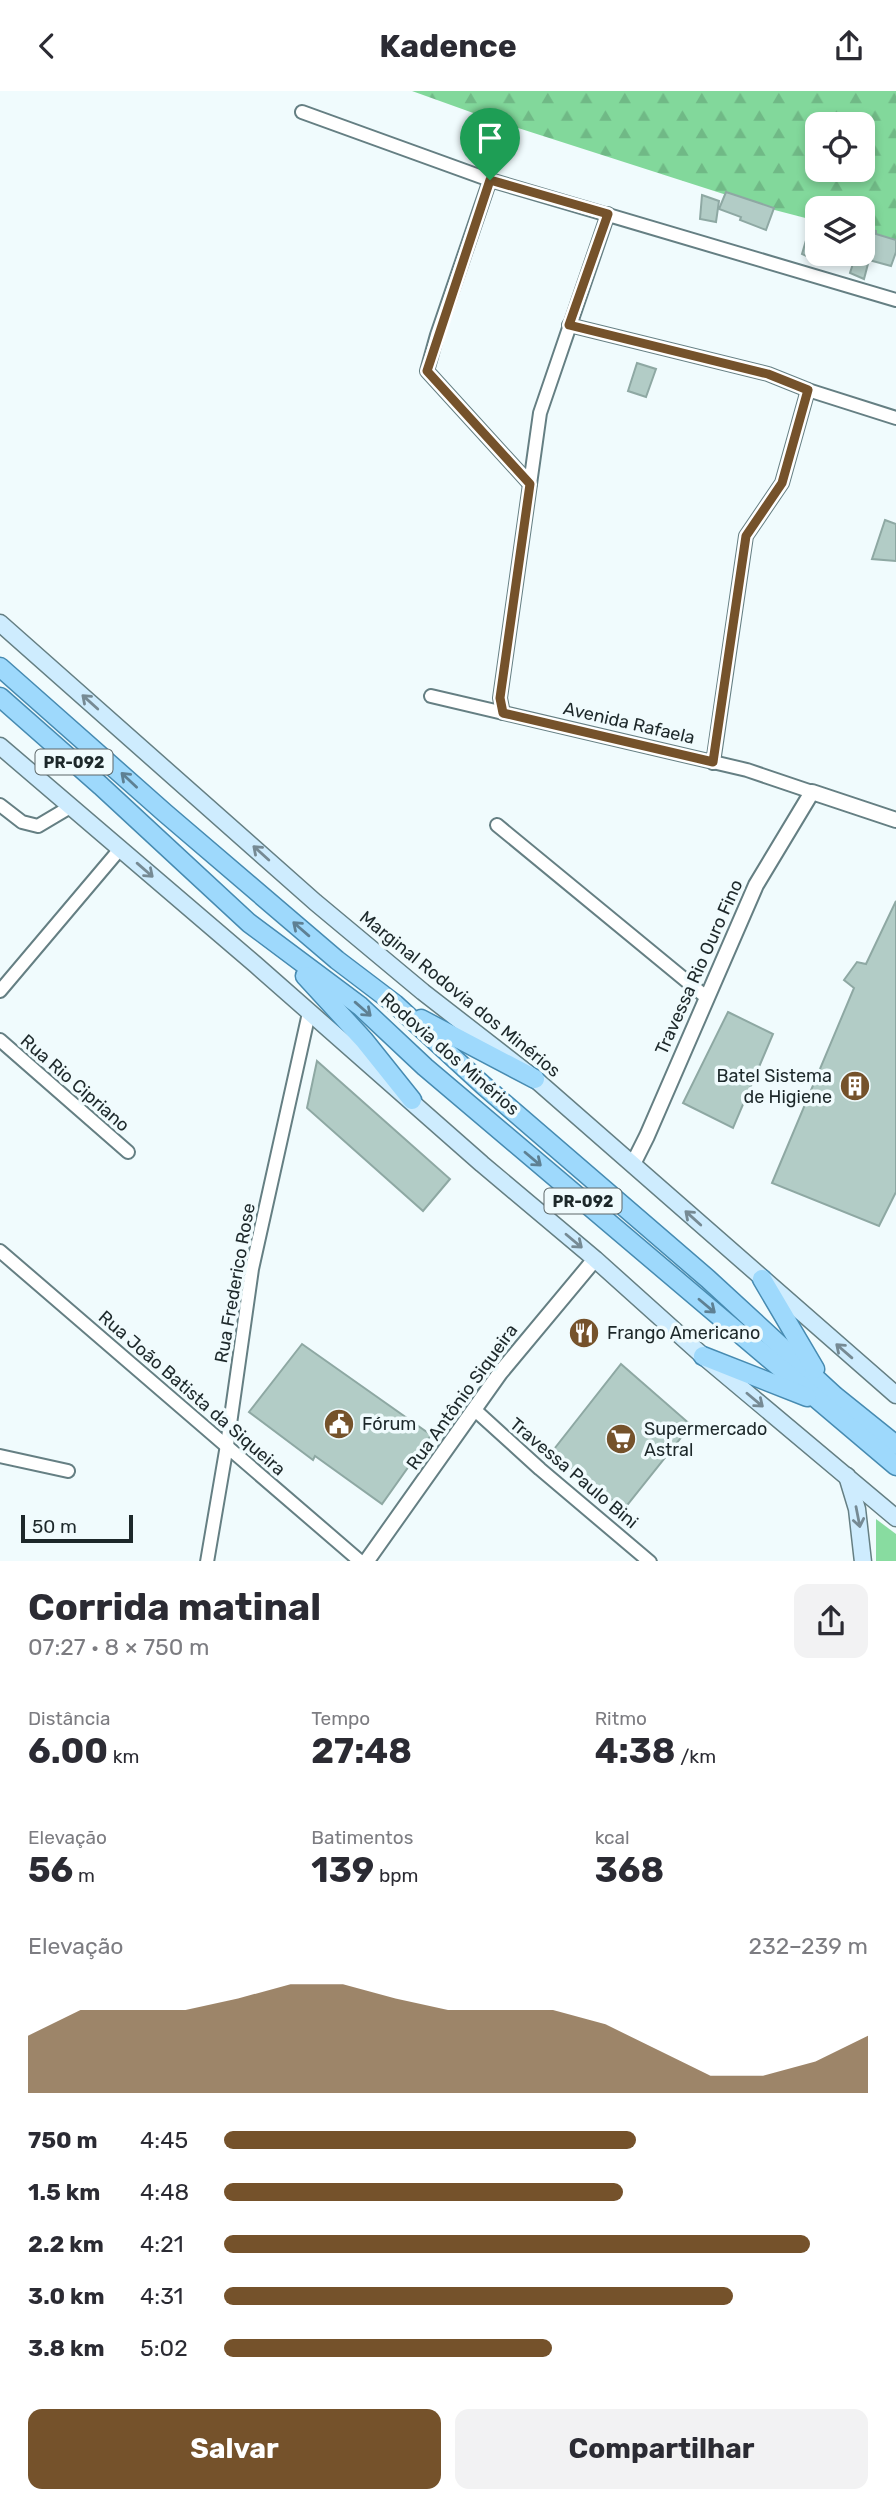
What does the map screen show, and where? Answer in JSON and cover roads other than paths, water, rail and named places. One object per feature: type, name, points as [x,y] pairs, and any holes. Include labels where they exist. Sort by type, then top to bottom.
[{"type":"main road","name":"Marginal Rodovia dos Minérios","points":[[0,622],[315,902],[535,1079],[896,1395]]},
{"type":"main road","name":"Rodovia dos Minérios","points":[[0,667],[337,960],[398,1007],[822,1393],[896,1466]]},
{"type":"main road","name":"Rodovia dos Minérios","points":[[0,697],[268,939],[360,1006],[435,1076],[822,1393],[896,1445]]},
{"type":"main road","points":[[0,746],[412,1100],[703,1356],[896,1518]]},
{"type":"main road","points":[[268,939],[364,1040],[412,1100]]},
{"type":"main road","points":[[398,1007],[535,1079]]},
{"type":"main road","points":[[762,1279],[822,1393]]},
{"type":"main road","points":[[703,1356],[822,1393]]},
{"type":"main road","points":[[846,1474],[857,1509],[863,1561]]},
{"type":"street","points":[[302,112],[490,180],[896,300]]},
{"type":"street","points":[[490,180],[427,371],[530,484]]},
{"type":"street","points":[[503,713],[500,698],[540,413],[608,214]]},
{"type":"street","points":[[569,325],[768,374],[808,390],[896,418]]},
{"type":"street","points":[[713,762],[746,536],[782,483],[808,390]]},
{"type":"street","name":"Avenida Rafaela","points":[[431,696],[747,771],[896,820]]},
{"type":"street","name":"Travessa Rio Ouro Fino","points":[[633,1164],[756,885],[812,792]]},
{"type":"street","points":[[0,805],[22,822],[38,826],[70,807]]},
{"type":"street","points":[[497,825],[706,997]]},
{"type":"street","points":[[0,991],[120,849]]},
{"type":"street","name":"Rua Frederico Rose","points":[[207,1561],[252,1269],[309,1013]]},
{"type":"street","name":"Rua Rio Cipriano","points":[[0,1039],[128,1152]]},
{"type":"street","name":"Rua João Batista da Siqueira","points":[[1,1252],[362,1561]]},
{"type":"street","name":"Rua Antônio Siqueira","points":[[364,1561],[500,1373],[595,1259]]},
{"type":"street","name":"Travessa Paulo Bini","points":[[475,1411],[649,1561]]},
{"type":"street","points":[[0,1455],[68,1471]]},
{"type":"place","name":"Batel Sistema de Higiene","points":[[855,1086]]},
{"type":"place","name":"Frango Americano","points":[[584,1333]]},
{"type":"place","name":"Fórum","points":[[339,1424]]},
{"type":"place","name":"Supermercado Astral","points":[[621,1439]]}]
